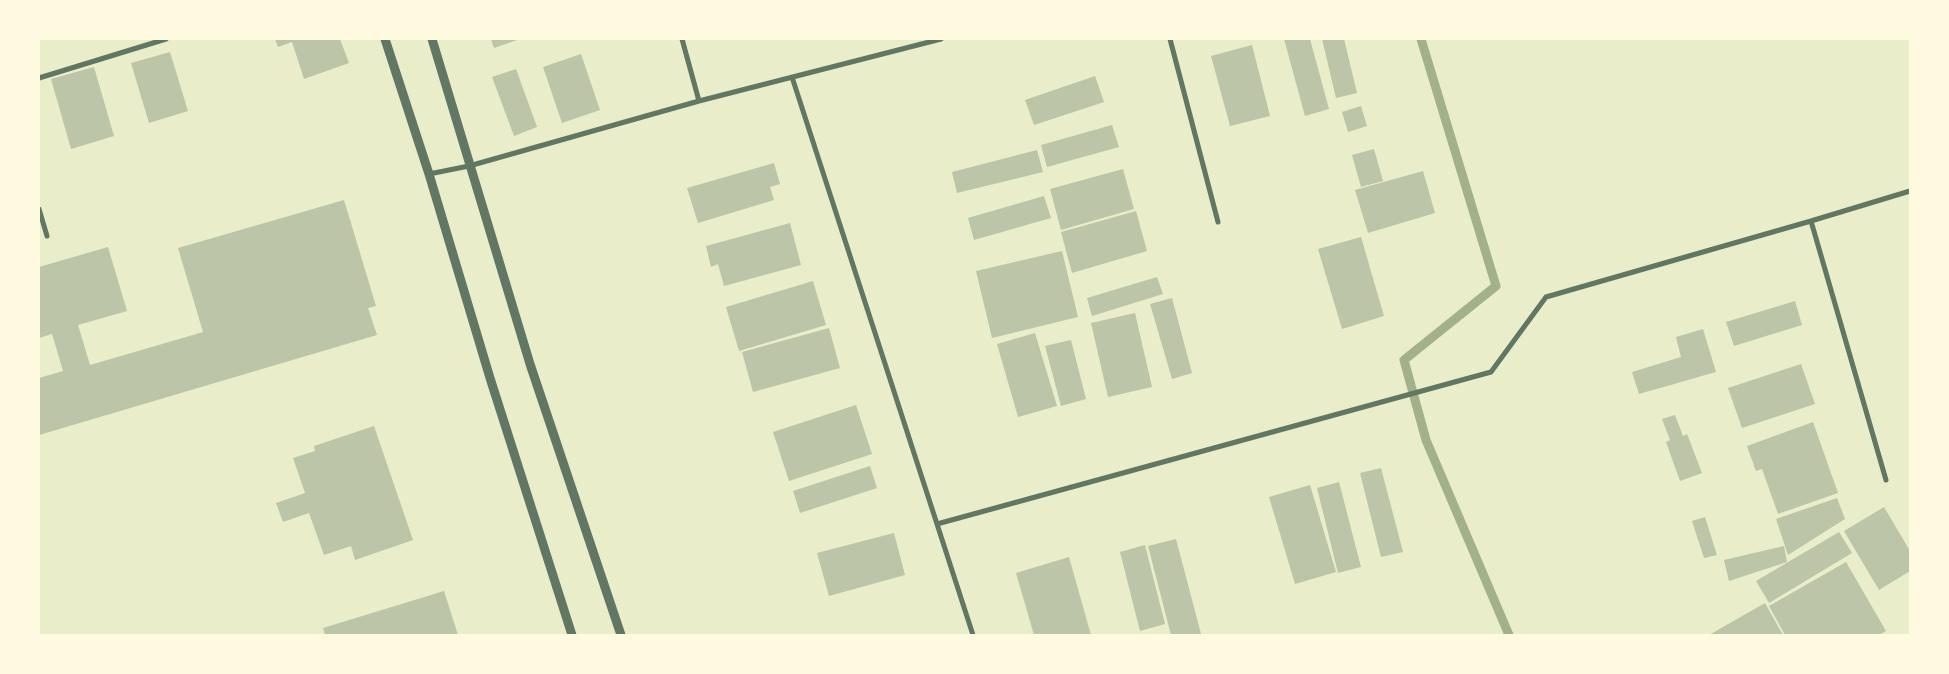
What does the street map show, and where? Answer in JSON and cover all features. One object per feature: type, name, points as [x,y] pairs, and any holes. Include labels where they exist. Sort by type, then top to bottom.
[{"type":"street","points":[[39,78],[166,39]]},
{"type":"street","points":[[385,39],[429,174],[490,378],[572,635]]},
{"type":"street","points":[[432,39],[530,364],[621,635]]},
{"type":"street","points":[[682,39],[699,101]]},
{"type":"street","points":[[429,174],[469,166],[699,101],[941,39]]},
{"type":"street","points":[[1170,39],[1218,222]]},
{"type":"street","points":[[792,77],[973,635]]},
{"type":"street","points":[[937,524],[1491,372],[1546,296],[1811,221],[1910,190]]},
{"type":"street","points":[[39,210],[47,236]]},
{"type":"street","points":[[1811,221],[1886,480]]},
{"type":"building","points":[[275,39],[340,39],[349,63],[304,79],[292,42],[278,47]]},
{"type":"building","points":[[491,39],[520,39],[494,48]]},
{"type":"building","points":[[1284,39],[1310,39],[1329,109],[1305,116]]},
{"type":"building","points":[[1322,39],[1344,39],[1357,93],[1336,98]]},
{"type":"building","points":[[1252,45],[1270,116],[1230,126],[1211,56]]},
{"type":"building","points":[[170,52],[188,111],[149,123],[131,63]]},
{"type":"building","points":[[581,54],[600,110],[562,123],[543,67]]},
{"type":"building","points":[[94,67],[114,136],[71,149],[51,79]]},
{"type":"building","points":[[516,69],[537,127],[514,136],[492,77]]},
{"type":"building","points":[[1095,76],[1104,102],[1034,125],[1025,100]]},
{"type":"building","points":[[1361,106],[1367,126],[1348,132],[1342,112]]},
{"type":"building","points":[[1112,125],[1119,147],[1047,167],[1041,145]]},
{"type":"building","points":[[1374,149],[1383,181],[1361,187],[1352,155]]},
{"type":"building","points":[[1037,150],[1043,172],[957,193],[952,172]]},
{"type":"building","points":[[774,163],[780,184],[770,187],[774,200],[698,223],[687,188]]},
{"type":"building","points":[[1123,169],[1134,209],[1061,230],[1050,189]]},
{"type":"building","points":[[1423,171],[1435,213],[1368,233],[1355,190]]},
{"type":"building","points":[[1044,196],[1051,218],[974,240],[968,218]]},
{"type":"building","points":[[344,200],[376,306],[368,308],[377,335],[39,435],[39,378],[63,371],[52,334],[39,338],[39,267],[108,247],[127,311],[78,325],[90,365],[203,332],[178,248]]},
{"type":"building","points":[[1136,211],[1147,251],[1072,273],[1061,232]]},
{"type":"building","points":[[790,223],[801,265],[724,286],[718,264],[711,267],[706,246]]},
{"type":"building","points":[[1361,237],[1384,316],[1342,329],[1318,249]]},
{"type":"building","points":[[1062,251],[1078,317],[992,338],[976,271]]},
{"type":"building","points":[[1157,277],[1163,294],[1092,316],[1087,298]]},
{"type":"building","points":[[813,281],[826,325],[739,351],[726,307]]},
{"type":"building","points":[[1172,298],[1192,373],[1172,379],[1150,304]]},
{"type":"building","points":[[1795,301],[1802,325],[1734,346],[1726,322]]},
{"type":"building","points":[[1135,313],[1152,387],[1108,397],[1091,323]]},
{"type":"building","points":[[829,328],[840,368],[753,392],[742,352]]},
{"type":"building","points":[[1703,329],[1716,372],[1639,394],[1632,372],[1681,357],[1676,337]]},
{"type":"building","points":[[1035,333],[1057,406],[1018,417],[997,344]]},
{"type":"building","points":[[1071,340],[1086,399],[1061,406],[1045,346]]},
{"type":"building","points":[[1801,364],[1815,404],[1742,428],[1728,388]]},
{"type":"building","points":[[856,405],[872,454],[789,481],[773,432]]},
{"type":"building","points":[[1675,415],[1683,436],[1687,434],[1702,473],[1680,481],[1666,442],[1670,440],[1662,419]]},
{"type":"building","points":[[1813,422],[1838,493],[1778,514],[1762,469],[1756,471],[1747,446]]},
{"type":"building","points":[[374,426],[413,540],[355,560],[351,546],[324,555],[309,513],[283,522],[276,503],[305,493],[293,458],[315,451],[314,446]]},
{"type":"building","points":[[870,466],[877,488],[800,513],[793,491]]},
{"type":"building","points":[[1381,468],[1403,552],[1381,557],[1360,473]]},
{"type":"building","points":[[1339,482],[1361,567],[1338,573],[1317,488]]},
{"type":"building","points":[[1310,485],[1336,572],[1295,584],[1269,497]]},
{"type":"building","points":[[1837,498],[1845,519],[1788,555],[1776,519]]},
{"type":"building","points":[[1884,507],[1910,551],[1910,571],[1879,590],[1844,531]]},
{"type":"building","points":[[1705,517],[1717,555],[1704,558],[1692,521]]},
{"type":"building","points":[[1839,532],[1852,553],[1769,603],[1756,581]]},
{"type":"building","points":[[894,533],[905,575],[829,596],[817,553]]},
{"type":"building","points":[[1176,539],[1201,634],[1197,635],[1171,635],[1148,546]]},
{"type":"building","points":[[1145,545],[1165,624],[1140,631],[1120,552]]},
{"type":"building","points":[[1784,546],[1787,562],[1729,581],[1724,560]]},
{"type":"building","points":[[1069,557],[1091,635],[1034,635],[1016,573]]},
{"type":"building","points":[[1846,562],[1886,631],[1879,635],[1785,635],[1769,606]]},
{"type":"building","points":[[444,591],[458,635],[325,635],[323,628]]},
{"type":"building","points":[[1765,603],[1783,635],[1709,635]]},
{"type":"waterway","points":[[1421,39],[1496,286],[1404,360],[1426,440],[1509,635]]}]
